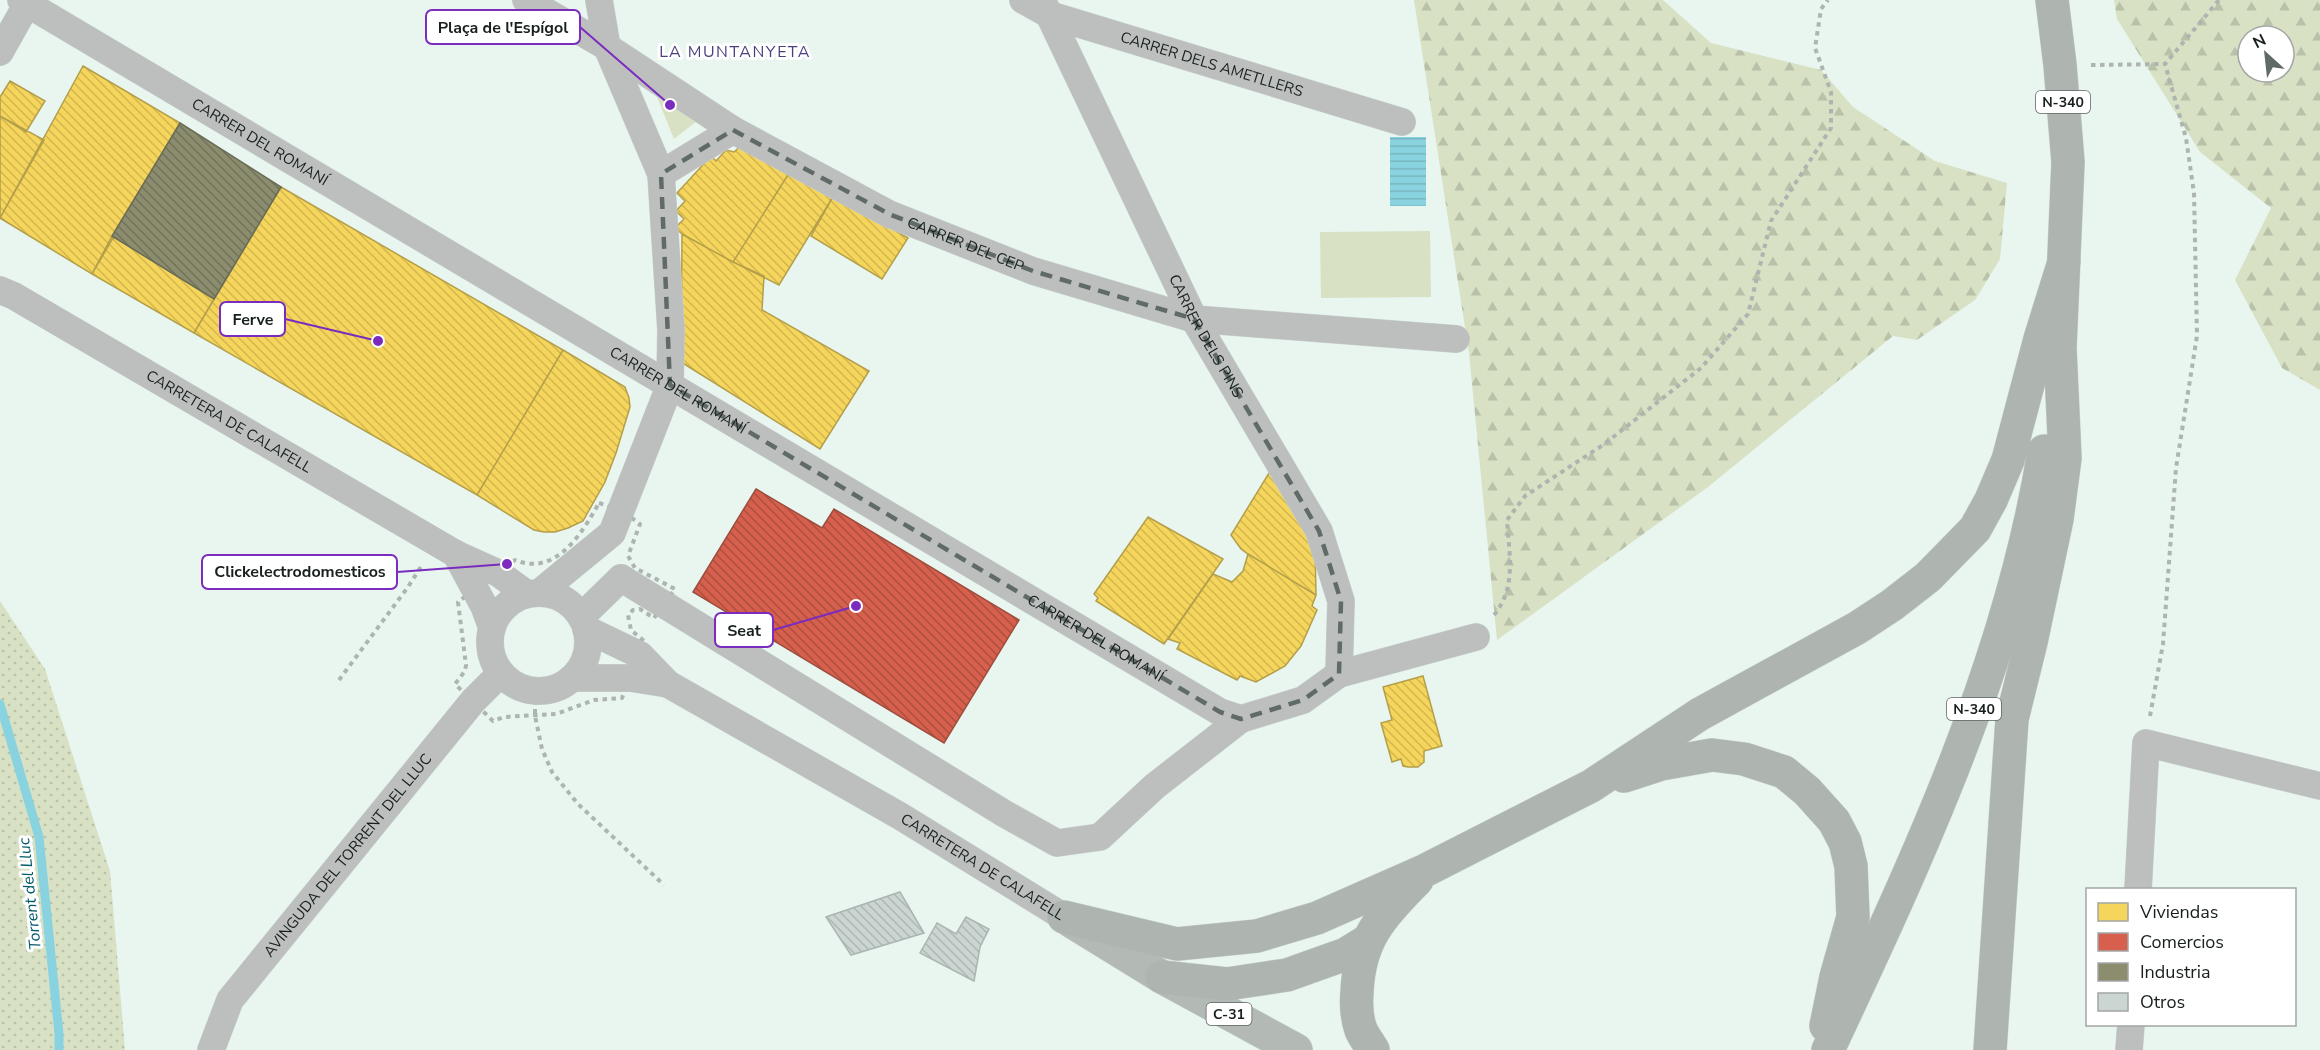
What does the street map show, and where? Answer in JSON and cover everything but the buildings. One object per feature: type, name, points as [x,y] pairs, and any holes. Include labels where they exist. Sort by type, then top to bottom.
[{"type":"highway","name":"N-340","points":[[1828,1050],[1879,942],[1955,768],[2007,611],[2037,493],[2060,348],[2068,162],[2052,0]]},
{"type":"highway","points":[[1064,917],[1177,944],[1257,936],[1317,918],[1426,870],[1591,786],[1700,714],[1857,627],[1892,605],[1928,577],[1975,529],[1991,500],[2008,460],[2040,339],[2064,262]]},
{"type":"highway","points":[[1990,1050],[2012,719],[2055,530],[2065,458],[2060,348]]},
{"type":"highway","points":[[1591,786],[1661,764],[1712,755],[1744,759],[1784,772],[1807,791],[1834,822],[1845,842],[1851,866],[1853,917],[1836,977],[1821,1050]]},
{"type":"highway","points":[[1373,1050],[1361,1029],[1357,1002],[1358,969],[1367,942],[1393,904],[1426,870]]},
{"type":"highway","points":[[1162,977],[1227,984],[1287,975],[1346,954],[1367,942]]},
{"type":"main road","name":"CARRETERA DE CALAFELL","points":[[1064,917],[1162,977],[1296,1050]]},
{"type":"street","name":"CARRER DEL CEP","points":[[526,0],[607,47],[733,130],[889,214],[1033,271],[1194,319],[1456,339]]},
{"type":"street","points":[[492,628],[497,616],[505,607],[533,594],[612,533],[670,385],[671,330],[661,174],[607,47],[599,0]]},
{"type":"street","name":"CARRER DELS AMETLLERS","points":[[1023,0],[1402,122]]},
{"type":"street","points":[[0,52],[24,2]]},
{"type":"street","name":"CARRER DEL ROMANÍ","points":[[24,2],[1209,706],[1241,719]]},
{"type":"street","name":"CARRER DELS PINS","points":[[1046,7],[1194,319],[1319,531],[1341,601],[1339,674]]},
{"type":"street","points":[[661,174],[733,130]]},
{"type":"street","name":"CARRETERA DE CALAFELL","points":[[0,290],[456,554],[498,573],[533,594]]},
{"type":"street","points":[[612,533],[621,578],[1005,814],[1057,843],[1100,837],[1155,786],[1241,719],[1303,700],[1339,674],[1476,637]]},
{"type":"street","points":[[456,554],[484,606],[492,628],[492,651],[501,673],[511,682],[535,691],[549,690],[572,678],[584,661],[587,650],[584,623],[568,602],[549,594],[533,594]]},
{"type":"street","points":[[584,623],[621,578]]},
{"type":"street","name":"CARRETERA DE CALAFELL","points":[[584,623],[640,655],[668,684],[900,816],[1064,917]]},
{"type":"street","name":"AVINGUDA DEL TORRENT DEL LLUC","points":[[211,1050],[230,1000],[473,701],[501,673]]},
{"type":"street","name":"CARRETERA DE CALAFELL","points":[[572,678],[630,678],[668,684]]},
{"type":"street","points":[[2138,888],[2146,743],[2320,786]]},
{"type":"street","points":[[2129,1050],[2131,1026]]},
{"type":"path","points":[[1476,637],[1504,603],[1510,579],[1507,520],[1525,496],[1603,445],[1701,368],[1748,314],[1771,221],[1830,128],[1831,92],[1815,48],[1821,9],[1828,0]]},
{"type":"path","points":[[2060,66],[2165,64],[2219,0]]},
{"type":"path","points":[[2146,743],[2163,644],[2175,468],[2197,336],[2194,193],[2186,138],[2165,64]]},
{"type":"path","points":[[339,680],[426,559]]},
{"type":"path","points":[[535,691],[535,716],[542,749],[552,772],[578,804],[664,885]]},
{"type":"highlighted area","points":[[733,130],[889,214],[1033,271],[1194,319],[1319,531],[1341,601],[1339,674],[1303,700],[1241,719],[1220,712],[670,385],[661,174]]},
{"type":"green space","points":[[1414,0],[1663,0],[1711,43],[1821,70],[1853,107],[1935,161],[2007,183],[2000,259],[1975,300],[1917,340],[1893,336],[1708,487],[1497,640],[1469,353]]},
{"type":"green space","points":[[2114,0],[2320,0],[2320,390],[2282,368],[2235,280],[2271,208],[2200,152],[2117,19]]},
{"type":"green space","points":[[655,92],[702,117],[674,139]]},
{"type":"green space","points":[[1430,231],[1431,297],[1321,298],[1320,232]]},
{"type":"green space","points":[[0,601],[45,669],[110,871],[125,1050],[0,1050]]},
{"type":"water","points":[[1390,137],[1426,137],[1426,206],[1390,206]]},
{"type":"waterway","name":"Torrent del Lluc","points":[[0,704],[39,837],[59,1050]]},
{"type":"place","name":"Plaça de l'Espígol","points":[[670,105]]},
{"type":"place","name":"Ferve","points":[[378,341]]},
{"type":"place","name":"Clickelectrodomesticos","points":[[507,564]]},
{"type":"place","name":"Seat","points":[[856,606]]},
{"type":"district","name":"LA MUNTANYETA","points":[[735,51]]}]
